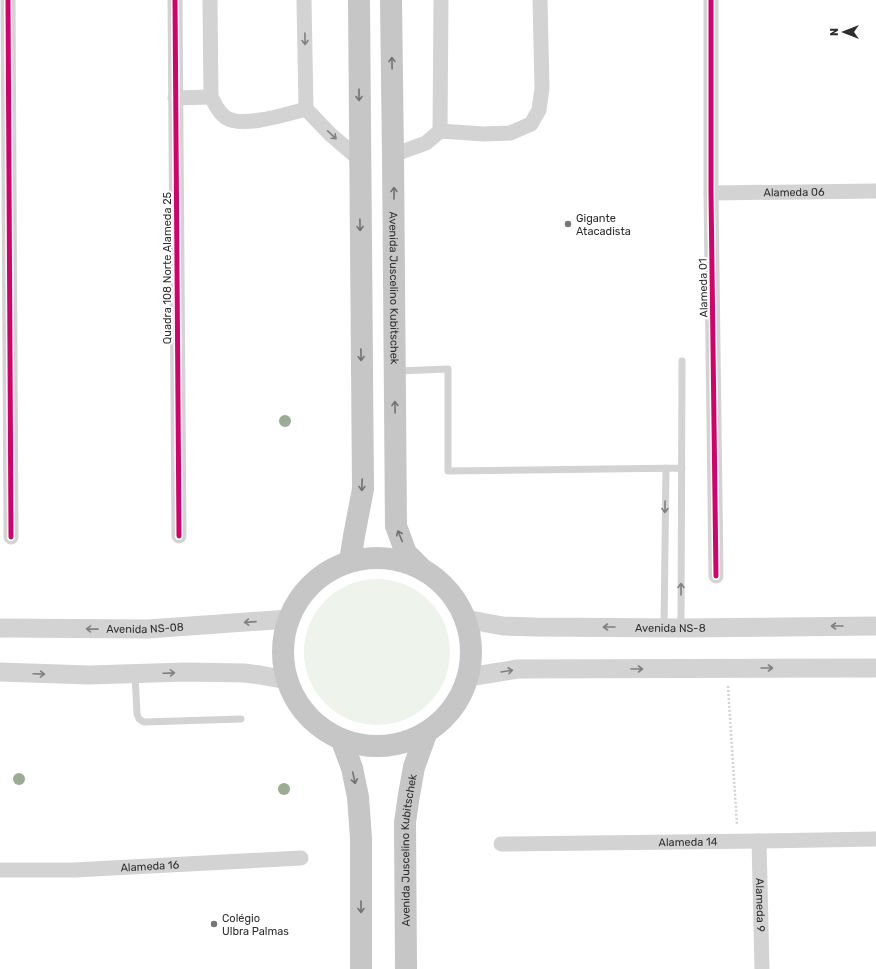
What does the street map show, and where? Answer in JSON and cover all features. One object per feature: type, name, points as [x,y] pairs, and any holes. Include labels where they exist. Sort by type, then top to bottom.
[{"type":"main road","points":[[350,561],[362,489],[359,0]]},
{"type":"main road","name":"Avenida Juscelino Kubitschek","points":[[391,0],[394,155],[396,526],[406,553],[421,568]]},
{"type":"main road","points":[[374,558],[390,559],[398,560],[421,568],[448,589],[465,618],[471,648],[468,677],[453,709],[426,734],[399,745],[392,746],[370,747],[342,741],[318,727],[299,706],[287,680],[283,660],[284,639],[289,619],[303,594],[324,574],[350,561],[374,558]]},
{"type":"main road","name":"Avenida Juscelino Kubitschek","points":[[406,969],[405,822],[408,795],[414,767],[426,734]]},
{"type":"main road","points":[[342,741],[352,768],[358,804],[361,838],[361,969]]},
{"type":"street","points":[[8,0],[11,537]]},
{"type":"street","name":"Quadra 108 Norte Alameda 25","points":[[175,0],[179,536]]},
{"type":"street","points":[[210,0],[211,97],[225,118],[237,122],[249,122],[306,109]]},
{"type":"street","points":[[304,0],[306,109],[330,134],[359,159]]},
{"type":"street","points":[[440,131],[441,0]]},
{"type":"street","points":[[394,155],[426,143],[440,131],[484,134],[510,133],[532,124],[539,110],[542,88],[540,0]]},
{"type":"street","name":"Alameda 01","points":[[711,0],[711,193],[716,576]]},
{"type":"street","points":[[175,98],[211,97]]},
{"type":"street","name":"Alameda 06","points":[[711,193],[876,191]]},
{"type":"street","name":"Avenida NS-8","points":[[465,618],[503,626],[536,627],[673,628],[876,626]]},
{"type":"street","name":"Avenida NS-08","points":[[0,628],[148,629],[289,619]]},
{"type":"street","points":[[468,677],[518,669],[876,668]]},
{"type":"street","points":[[0,672],[89,676],[186,672],[244,673],[287,680]]},
{"type":"street","name":"Alameda 14","points":[[501,844],[876,839]]},
{"type":"street","name":"Alameda 9","points":[[759,841],[762,969]]},
{"type":"street","name":"Alameda 16","points":[[0,870],[74,870],[301,858]]},
{"type":"lane","points":[[673,628],[682,468],[682,361]]},
{"type":"lane","points":[[395,371],[448,369],[448,471],[682,468]]},
{"type":"lane","points":[[666,468],[673,628]]},
{"type":"lane","points":[[135,674],[137,714],[139,719],[144,722],[241,719]]},
{"type":"path","points":[[727,668],[738,841]]},
{"type":"shaded area","points":[[377,579],[398,582],[405,585],[423,596],[433,606],[447,631],[450,652],[447,673],[444,680],[433,698],[423,708],[398,722],[377,725],[356,722],[349,719],[331,708],[321,698],[307,673],[304,652],[307,631],[310,624],[321,606],[331,596],[356,582]]},
{"type":"cycle path","points":[[8,0],[11,537]]},
{"type":"cycle path","points":[[175,0],[179,536]]},
{"type":"cycle path","points":[[711,0],[711,193],[716,576]]},
{"type":"place","name":"Gigante Atacadista","points":[[568,224]]},
{"type":"place","name":"Colégio Ulbra Palmas","points":[[214,924]]}]
